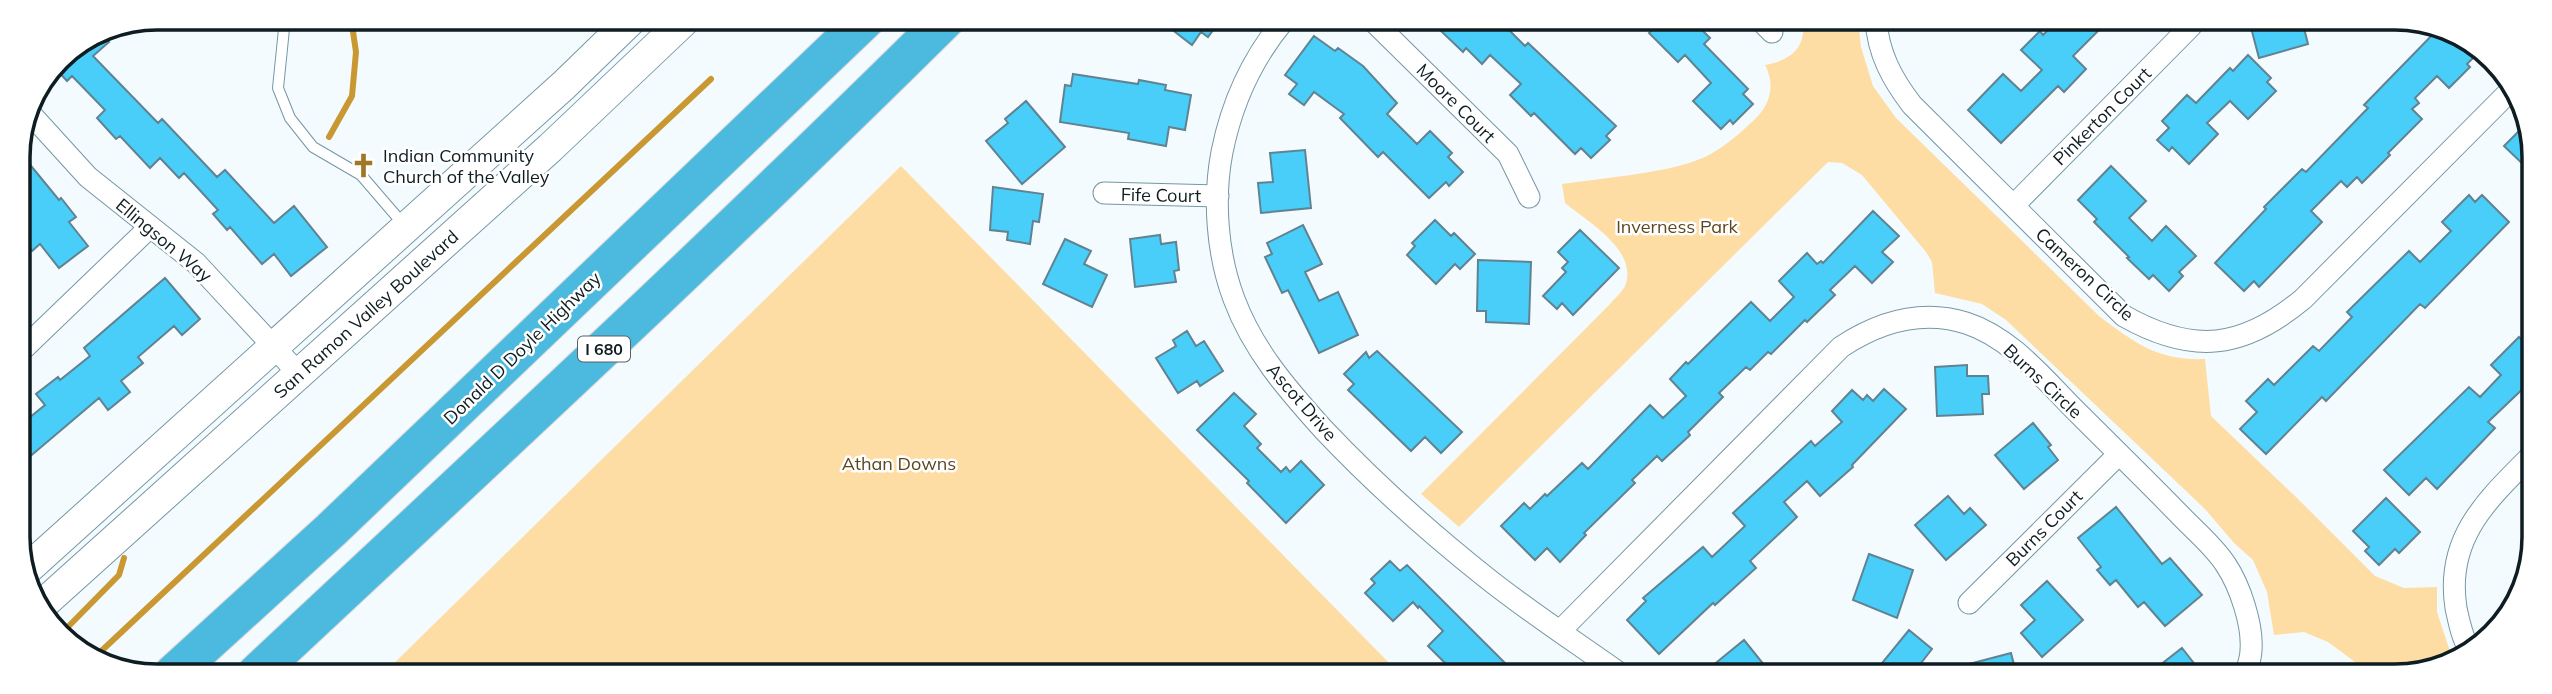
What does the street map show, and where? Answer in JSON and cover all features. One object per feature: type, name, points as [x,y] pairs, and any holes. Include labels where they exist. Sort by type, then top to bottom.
[{"type":"highway","name":"Donald D Doyle Highway","points":[[184,664],[331,530],[854,30]]},
{"type":"highway","name":"I 680","points":[[267,664],[682,275],[935,30]]},
{"type":"main road","name":"San Ramon Valley Boulevard","points":[[33,564],[564,85],[621,30]]},
{"type":"main road","name":"San Ramon Valley Boulevard","points":[[47,601],[578,122],[674,30]]},
{"type":"street","name":"Ascot Drive","points":[[1277,30],[1262,50],[1238,95],[1219,169],[1222,252],[1234,299],[1247,329],[1275,374],[1339,446],[1410,514],[1490,581],[1606,664]]},
{"type":"street","name":"Moore Court","points":[[1382,30],[1508,155],[1529,197]]},
{"type":"street","name":"Cameron Circle","points":[[1878,30],[1882,57],[1912,105],[2124,316],[2163,335],[2186,341],[2237,337],[2260,329],[2281,317],[2303,299],[2506,95]]},
{"type":"street","name":"Pinkerton Court","points":[[2014,205],[2186,30]]},
{"type":"street","name":"Ellingson Way","points":[[35,119],[88,177],[196,263],[299,374]]},
{"type":"street","name":"Fife Court","points":[[1104,194],[1218,196]]},
{"type":"street","points":[[30,342],[150,227]]},
{"type":"street","name":"Burns Circle","points":[[1560,631],[1828,358],[1856,337],[1889,322],[1935,317],[1959,321],[1983,330],[2022,358],[2226,564],[2245,603],[2252,649],[2248,664]]},
{"type":"street","name":"Burns Court","points":[[1969,603],[2119,454]]},
{"type":"street","points":[[2466,643],[2458,622],[2454,597],[2459,550],[2477,513],[2522,466]]},
{"type":"lane","points":[[285,30],[278,88],[290,118],[313,147],[361,175],[406,227]]},
{"type":"green space","name":"Inverness Park","points":[[1803,30],[1859,30],[1861,47],[1873,86],[1896,118],[2099,316],[2136,342],[2160,353],[2188,359],[2205,359],[2211,416],[2375,576],[2404,588],[2437,587],[2437,612],[2450,651],[2412,663],[2358,664],[2328,642],[2304,632],[2274,635],[2267,592],[2253,560],[2234,543],[2205,509],[2006,320],[1982,304],[1935,293],[1932,262],[1926,252],[1862,175],[1842,163],[1828,162],[1459,527],[1421,494],[1625,286],[1625,261],[1618,249],[1598,228],[1565,203],[1562,184],[1674,167],[1705,157],[1736,136],[1758,116],[1767,102],[1770,88],[1765,65],[1790,56],[1802,38]]},
{"type":"green space","name":"Athan Downs","points":[[901,166],[1390,664],[393,664]]},
{"type":"building","points":[[1173,30],[1213,30],[1208,37],[1201,32],[1192,45]]},
{"type":"building","points":[[1509,30],[1525,46],[1528,43],[1616,126],[1606,136],[1610,140],[1591,158],[1581,148],[1575,154],[1534,113],[1531,116],[1510,95],[1521,84],[1490,55],[1482,64],[1466,48],[1463,52],[1441,31]]},
{"type":"building","points":[[1652,30],[1702,30],[1710,38],[1704,44],[1748,89],[1743,94],[1753,104],[1733,124],[1730,120],[1721,129],[1693,101],[1711,83],[1685,55],[1678,62],[1649,33]]},
{"type":"building","points":[[2048,30],[2099,30],[2073,56],[2086,69],[2064,92],[2058,86],[2001,143],[1968,110],[2003,74],[2021,91],[2042,70],[2021,50],[2040,31],[2043,35]]},
{"type":"building","points":[[2252,30],[2304,30],[2308,44],[2259,58]]},
{"type":"building","points":[[2432,35],[2474,57],[2467,64],[2470,67],[2449,88],[2437,76],[2415,98],[2419,103],[2412,109],[2422,119],[2362,183],[2357,177],[2347,187],[2341,181],[2311,211],[2322,222],[2259,287],[2254,281],[2244,291],[2215,263],[2266,209],[2264,207],[2302,169],[2306,172],[2368,108],[2364,105]]},
{"type":"building","points":[[1314,36],[1335,51],[1338,48],[1363,66],[1397,103],[1387,114],[1417,144],[1430,131],[1452,153],[1448,157],[1463,172],[1449,186],[1446,182],[1429,198],[1383,152],[1378,157],[1340,118],[1344,114],[1314,92],[1304,105],[1289,94],[1297,84],[1285,75]]},
{"type":"building","points":[[107,40],[109,42],[93,56],[158,123],[162,119],[217,177],[225,170],[274,223],[294,206],[327,247],[291,276],[274,254],[262,264],[230,227],[227,230],[213,214],[218,210],[184,173],[179,178],[160,158],[150,168],[120,136],[116,139],[97,118],[105,110],[72,76],[67,81],[61,73],[86,51]]},
{"type":"building","points":[[2248,55],[2271,78],[2267,82],[2276,91],[2248,119],[2230,101],[2207,123],[2218,134],[2189,164],[2172,147],[2169,151],[2157,140],[2169,128],[2162,121],[2187,95],[2196,103],[2230,68],[2233,71]]},
{"type":"building","points":[[1073,74],[1138,84],[1139,80],[1166,85],[1165,90],[1191,95],[1185,130],[1169,127],[1166,146],[1128,139],[1129,133],[1060,122],[1065,85],[1071,86]]},
{"type":"building","points":[[1026,101],[1065,147],[1022,184],[986,141],[1008,123],[1005,119]]},
{"type":"building","points":[[2520,130],[2522,163],[2504,146]]},
{"type":"building","points":[[1305,150],[1311,208],[1261,213],[1258,183],[1273,182],[1270,153]]},
{"type":"building","points":[[30,165],[76,217],[69,222],[88,246],[59,268],[40,244],[32,251]]},
{"type":"building","points":[[2111,166],[2146,201],[2129,218],[2152,241],[2166,226],[2196,256],[2179,272],[2183,276],[2169,291],[2153,275],[2149,279],[2127,258],[2129,257],[2094,222],[2097,219],[2078,200]]},
{"type":"building","points":[[993,187],[1043,194],[1039,222],[1033,221],[1030,244],[1007,240],[1008,232],[990,230]]},
{"type":"building","points":[[2469,195],[2475,202],[2482,195],[2509,222],[2425,308],[2420,304],[2326,401],[2322,397],[2266,454],[2240,429],[2257,412],[2246,401],[2268,379],[2274,385],[2313,346],[2319,351],[2352,317],[2347,312],[2409,251],[2420,262],[2451,231],[2442,222]]},
{"type":"building","points":[[1873,211],[1899,236],[1882,252],[1893,262],[1872,283],[1855,266],[1830,290],[1835,295],[1807,322],[1805,320],[1771,354],[1768,352],[1750,370],[1746,367],[1719,393],[1723,397],[1688,432],[1690,435],[1662,461],[1657,456],[1632,480],[1635,483],[1584,533],[1586,535],[1560,562],[1547,548],[1535,560],[1501,526],[1524,503],[1530,509],[1545,494],[1547,496],[1582,463],[1588,469],[1650,405],[1663,418],[1686,396],[1670,379],[1686,362],[1688,364],[1751,302],[1770,321],[1794,297],[1779,281],[1807,253],[1817,264],[1821,261],[1823,263]]},
{"type":"building","points":[[1435,220],[1451,236],[1454,233],[1475,254],[1460,269],[1455,264],[1436,284],[1407,255],[1415,246],[1412,243]]},
{"type":"building","points":[[1303,225],[1322,264],[1305,272],[1319,301],[1338,292],[1358,335],[1319,353],[1288,290],[1282,293],[1265,257],[1272,254],[1267,243]]},
{"type":"building","points":[[1580,230],[1619,268],[1573,315],[1562,303],[1557,309],[1543,296],[1566,272],[1562,268],[1568,262],[1558,252]]},
{"type":"building","points":[[1160,235],[1161,244],[1176,242],[1179,270],[1174,271],[1176,282],[1135,287],[1130,239]]},
{"type":"building","points":[[1065,239],[1091,251],[1084,264],[1107,275],[1092,307],[1043,284]]},
{"type":"building","points":[[1478,260],[1531,262],[1529,324],[1486,322],[1486,311],[1477,311]]},
{"type":"building","points":[[165,278],[200,319],[182,335],[174,326],[138,357],[143,363],[121,381],[130,392],[108,410],[99,398],[30,457],[30,417],[45,405],[36,394],[58,377],[60,380],[90,356],[84,348]]},
{"type":"building","points":[[1187,331],[1196,346],[1204,341],[1223,371],[1200,386],[1197,381],[1178,393],[1156,358],[1176,346],[1173,340]]},
{"type":"building","points":[[2519,337],[2522,340],[2522,390],[2488,422],[2495,428],[2437,489],[2426,478],[2409,495],[2384,470],[2469,387],[2480,397],[2501,375],[2491,365]]},
{"type":"building","points":[[1377,351],[1462,432],[1441,453],[1425,437],[1411,451],[1348,390],[1354,384],[1344,374],[1366,352],[1369,358]]},
{"type":"building","points":[[1967,365],[1967,376],[1988,376],[1989,394],[1982,394],[1983,414],[1937,416],[1935,367]]},
{"type":"building","points":[[1884,389],[1906,409],[1853,467],[1820,496],[1807,481],[1784,502],[1797,517],[1750,561],[1756,568],[1715,605],[1713,603],[1659,654],[1627,620],[1646,601],[1643,598],[1703,547],[1712,557],[1745,526],[1733,513],[1811,441],[1815,446],[1842,422],[1832,411],[1852,390],[1863,400],[1867,395],[1873,401]]},
{"type":"building","points":[[1234,393],[1256,414],[1244,426],[1261,444],[1257,448],[1281,472],[1286,467],[1290,472],[1301,461],[1324,485],[1286,523],[1247,483],[1249,481],[1197,430]]},
{"type":"building","points":[[2033,423],[2051,445],[2048,447],[2058,460],[2024,489],[1995,455]]},
{"type":"building","points":[[1948,496],[1964,514],[1970,508],[1986,525],[1946,560],[1915,525]]},
{"type":"building","points":[[2386,498],[2420,532],[2399,553],[2395,549],[2379,565],[2365,551],[2369,547],[2353,531]]},
{"type":"building","points":[[2116,507],[2162,564],[2170,558],[2202,595],[2165,626],[2144,602],[2138,607],[2116,580],[2110,585],[2097,570],[2101,567],[2078,538]]},
{"type":"building","points":[[1869,554],[1913,570],[1897,618],[1853,600]]},
{"type":"building","points":[[1390,561],[1400,571],[1407,565],[1506,664],[1446,664],[1428,646],[1443,631],[1413,602],[1393,621],[1365,593],[1375,583],[1371,579]]},
{"type":"building","points":[[2047,581],[2083,620],[2042,657],[2021,633],[2035,620],[2021,605]]},
{"type":"building","points":[[1909,630],[1932,649],[1920,664],[1881,664]]},
{"type":"building","points":[[1744,640],[1763,664],[1714,664]]},
{"type":"building","points":[[2182,648],[2195,664],[2161,664]]},
{"type":"building","points":[[2011,653],[2014,664],[1969,664]]},
{"type":"waterway","points":[[329,137],[352,96],[356,52],[353,30]]},
{"type":"waterway","points":[[101,651],[711,79]]},
{"type":"waterway","points":[[67,627],[119,575],[124,558]]},
{"type":"place","name":"Indian Community Church of the Valley","points":[[363,165]]}]
